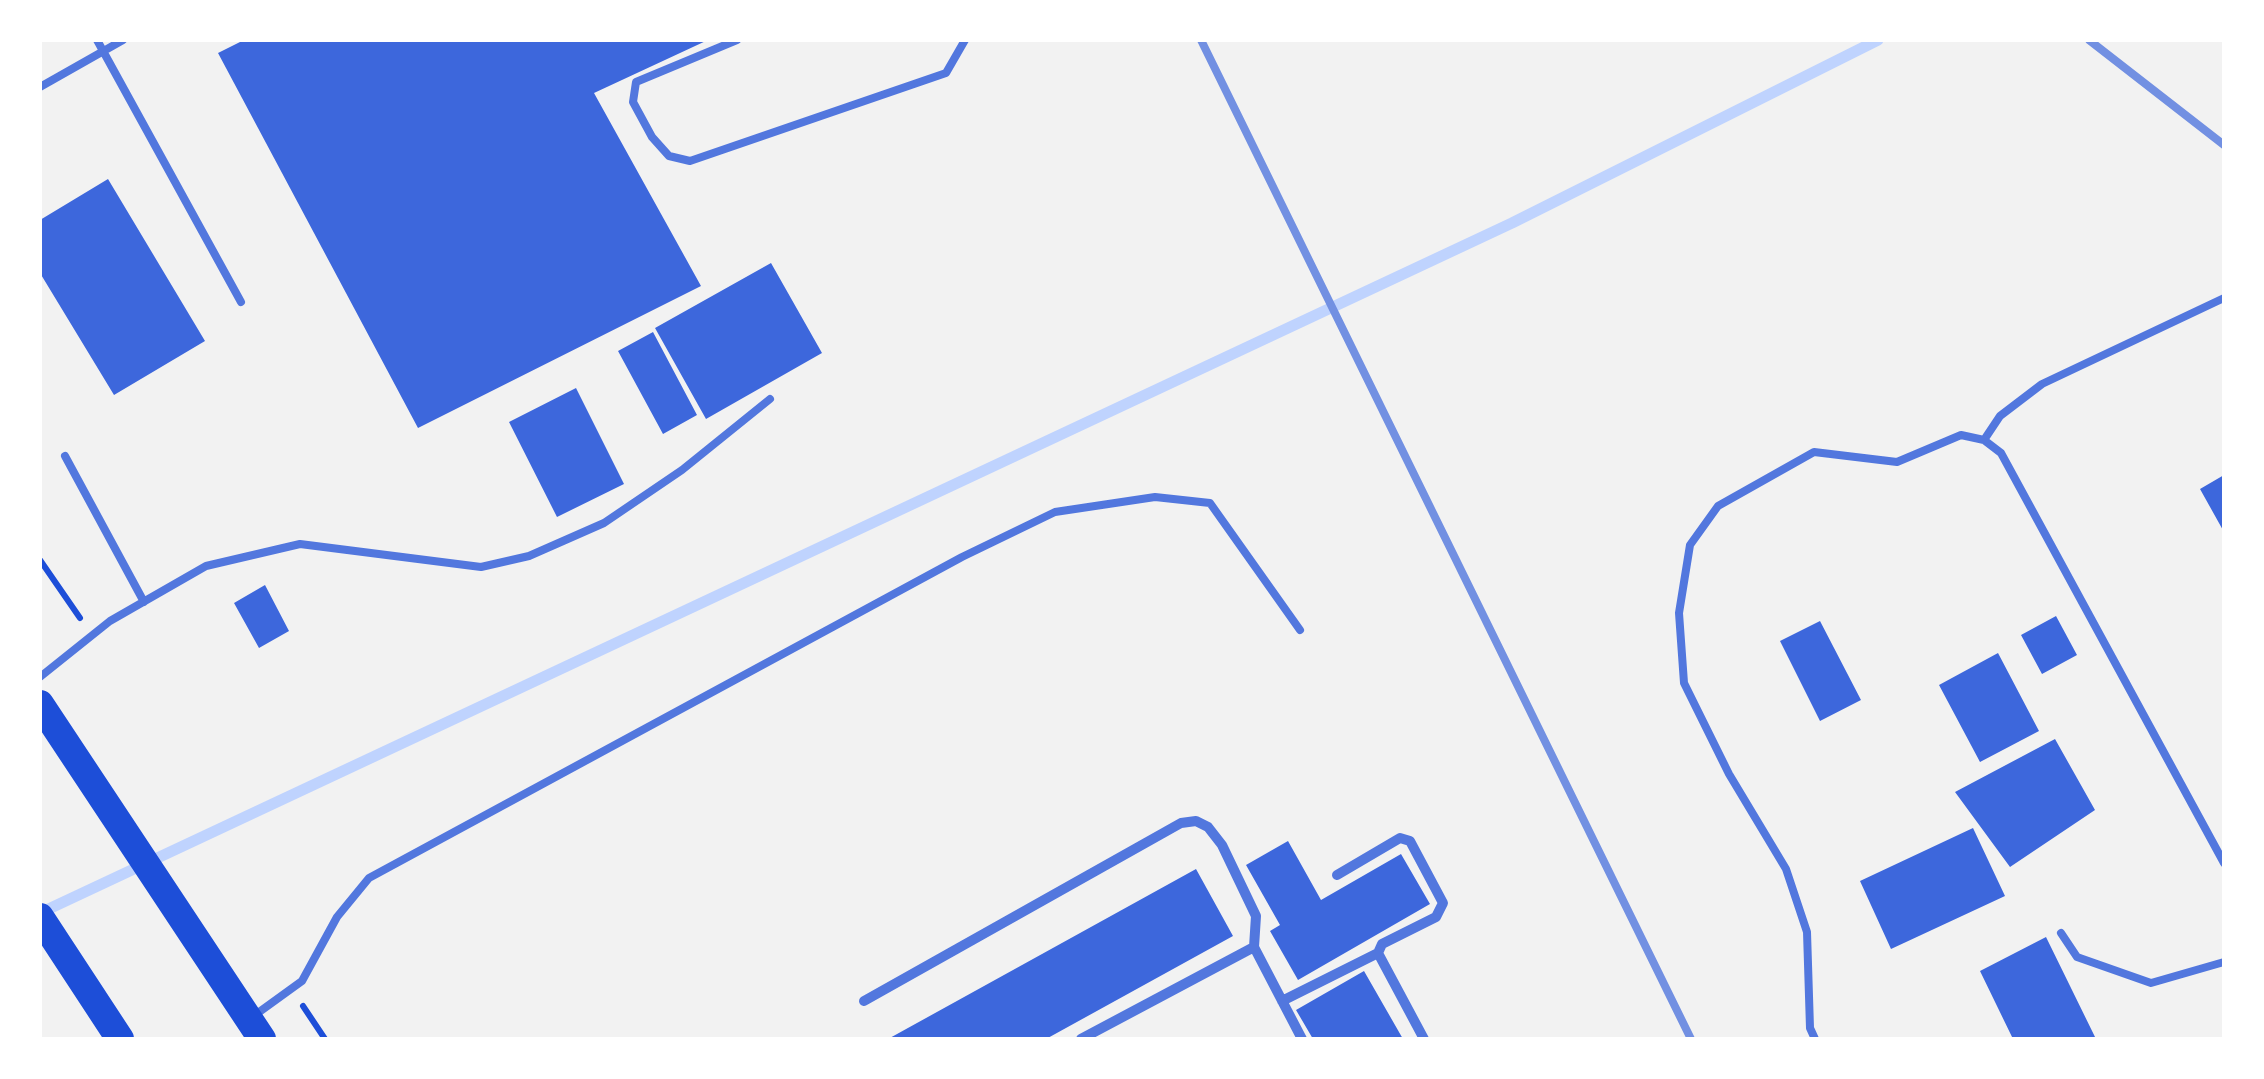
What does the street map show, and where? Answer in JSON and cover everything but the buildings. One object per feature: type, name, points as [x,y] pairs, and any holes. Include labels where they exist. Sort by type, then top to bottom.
[{"type":"highway","points":[[40,704],[256,1029]]},
{"type":"highway","points":[[40,917],[114,1030]]},
{"type":"street","points":[[864,1001],[1181,822],[1196,820],[1208,827],[1222,845],[1256,916],[1254,947],[1299,1038]]},
{"type":"street","points":[[1282,1001],[1378,953],[1382,944],[1436,917],[1443,904],[1410,841],[1400,838],[1337,876]]},
{"type":"street","points":[[1081,1039],[1254,947]]},
{"type":"street","points":[[1378,953],[1424,1039]]},
{"type":"lane","points":[[97,40],[241,302]]},
{"type":"lane","points":[[40,87],[123,40]]},
{"type":"lane","points":[[737,40],[636,82],[634,102],[652,138],[669,156],[690,161],[946,72],[965,40]]},
{"type":"lane","points":[[1984,440],[2000,416],[2042,384],[2224,298]]},
{"type":"lane","points":[[40,678],[92,636],[206,566],[300,544],[481,567],[530,556],[604,523],[682,470],[770,399]]},
{"type":"lane","points":[[1815,1039],[1810,1028],[1807,932],[1786,869],[1729,774],[1684,683],[1679,613],[1690,545],[1718,506],[1814,452],[1897,462],[1961,435],[1984,440],[2001,453],[2224,864]]},
{"type":"lane","points":[[64,456],[144,602]]},
{"type":"lane","points":[[256,1029],[302,981],[337,917],[369,878],[962,557],[1056,512],[1155,497],[1210,503],[1300,630]]},
{"type":"lane","points":[[2061,933],[2077,957],[2151,983],[2224,962]]},
{"type":"path","points":[[40,560],[92,636]]},
{"type":"path","points":[[291,989],[325,1039]]},
{"type":"waterway","points":[[40,913],[1512,223],[1878,40]]},
{"type":"railway","points":[[1201,40],[1691,1039]]},
{"type":"railway","points":[[2089,40],[2224,145]]}]
